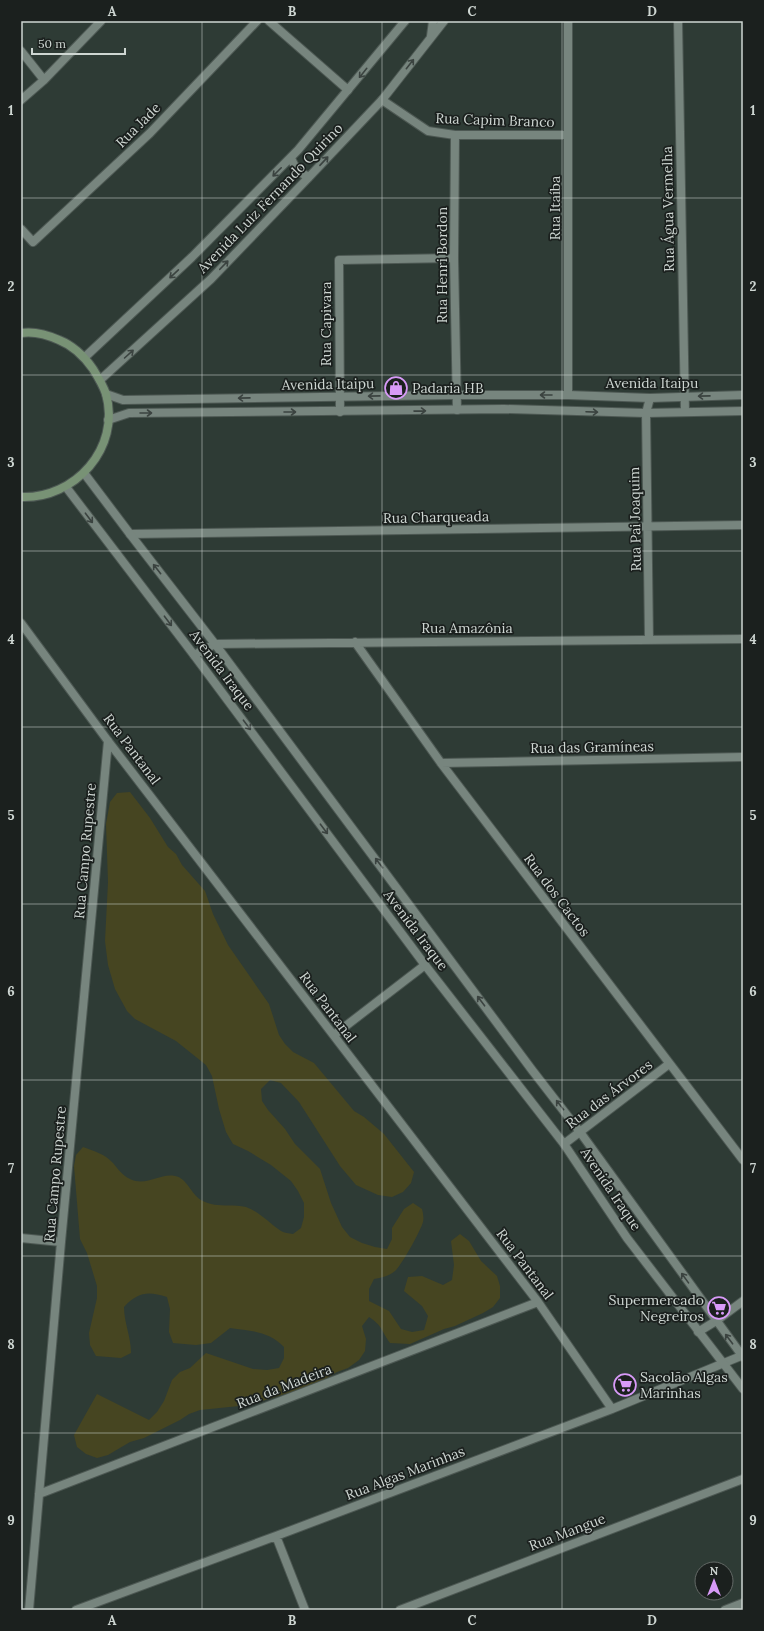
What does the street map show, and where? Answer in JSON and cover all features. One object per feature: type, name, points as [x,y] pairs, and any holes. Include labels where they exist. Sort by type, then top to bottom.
[{"type":"main road","points":[[21,333],[47,335],[67,343],[85,357],[100,380],[106,394],[108,420],[106,437],[97,457],[84,473],[66,487],[49,494],[21,497]]},
{"type":"street","points":[[21,100],[44,80],[101,21]]},
{"type":"street","name":"Rua Jade","points":[[21,229],[33,242],[150,133],[257,21]]},
{"type":"street","points":[[268,21],[348,90]]},
{"type":"street","name":"Avenida Luiz Fernando Quirino","points":[[85,357],[192,257],[291,158],[405,21]]},
{"type":"street","points":[[431,37],[433,21]]},
{"type":"street","name":"Avenida Luiz Fernando Quirino","points":[[100,380],[211,279],[309,177],[382,100],[444,21]]},
{"type":"street","name":"Rua Itaíba","points":[[568,21],[568,395]]},
{"type":"street","name":"Rua Água Vermelha","points":[[678,21],[685,412]]},
{"type":"street","points":[[21,51],[44,80]]},
{"type":"street","name":"Rua Capim Branco","points":[[382,100],[428,131],[455,134],[568,135]]},
{"type":"street","name":"Rua Henri Bordon","points":[[455,134],[454,258],[457,410]]},
{"type":"street","points":[[291,158],[294,167],[301,174],[309,177]]},
{"type":"street","name":"Rua Capivara","points":[[340,412],[339,260],[454,258]]},
{"type":"street","name":"Avenida Itaipu","points":[[106,394],[123,400],[456,395],[568,395],[650,398],[743,395]]},
{"type":"street","name":"Rua Pai Joaquim","points":[[649,640],[646,413],[650,398]]},
{"type":"street","name":"Avenida Itaipu","points":[[108,420],[129,413],[340,412],[504,409],[646,413],[743,411]]},
{"type":"street","name":"Avenida Iraque","points":[[84,473],[215,644],[532,1070],[580,1132],[742,1356]]},
{"type":"street","name":"Avenida Iraque","points":[[66,487],[194,655],[425,965],[564,1144],[627,1238],[743,1389]]},
{"type":"street","name":"Rua Charqueada","points":[[130,534],[743,525]]},
{"type":"street","name":"Rua Pantanal","points":[[21,623],[108,741],[538,1302],[612,1409]]},
{"type":"street","name":"Rua Amazônia","points":[[194,655],[215,644],[743,639]]},
{"type":"street","name":"Rua dos Cactos","points":[[355,642],[441,763],[743,1160]]},
{"type":"street","name":"Rua Campo Rupestre","points":[[29,1610],[61,1242],[108,741]]},
{"type":"street","name":"Rua das Gramíneas","points":[[441,763],[743,757]]},
{"type":"street","points":[[334,1035],[425,965]]},
{"type":"street","name":"Rua das Árvores","points":[[564,1144],[670,1064]]},
{"type":"street","points":[[21,1238],[61,1242]]},
{"type":"street","points":[[698,1332],[743,1301]]},
{"type":"street","name":"Rua da Madeira","points":[[39,1494],[538,1302]]},
{"type":"street","name":"Rua Algas Marinhas","points":[[76,1610],[612,1409],[742,1356]]},
{"type":"street","name":"Rua Mangue","points":[[400,1610],[743,1479]]},
{"type":"street","points":[[276,1536],[305,1610]]},
{"type":"street","points":[[725,1610],[743,1603]]},
{"type":"shaded area","points":[[130,792],[150,818],[168,847],[176,854],[182,865],[205,891],[213,914],[228,945],[269,1004],[279,1035],[285,1044],[293,1052],[314,1063],[354,1111],[364,1117],[384,1134],[414,1172],[411,1183],[403,1192],[392,1197],[378,1195],[356,1185],[340,1166],[299,1102],[281,1083],[270,1080],[261,1089],[262,1101],[268,1110],[285,1129],[295,1144],[320,1169],[331,1203],[342,1227],[350,1237],[362,1243],[387,1249],[392,1239],[392,1228],[404,1209],[413,1203],[422,1209],[423,1222],[402,1262],[395,1271],[374,1279],[369,1289],[369,1301],[389,1311],[401,1329],[412,1332],[424,1330],[428,1316],[422,1306],[404,1291],[408,1277],[422,1276],[443,1285],[452,1280],[454,1265],[451,1241],[460,1234],[469,1241],[481,1261],[497,1276],[500,1286],[500,1298],[493,1307],[483,1313],[410,1344],[390,1343],[379,1326],[369,1317],[362,1326],[366,1339],[365,1351],[359,1360],[348,1368],[295,1391],[249,1405],[200,1410],[189,1414],[144,1438],[130,1442],[108,1455],[97,1458],[86,1454],[77,1447],[74,1435],[97,1394],[149,1420],[157,1412],[164,1401],[172,1380],[180,1372],[190,1368],[206,1353],[253,1369],[267,1370],[279,1368],[284,1358],[284,1347],[266,1335],[252,1331],[230,1328],[211,1343],[196,1345],[173,1343],[169,1332],[170,1309],[167,1297],[154,1294],[144,1294],[134,1298],[124,1307],[131,1353],[121,1358],[96,1356],[90,1345],[89,1333],[97,1298],[97,1286],[87,1253],[80,1239],[74,1166],[76,1155],[83,1147],[99,1153],[110,1160],[125,1176],[136,1181],[147,1181],[164,1176],[179,1177],[201,1200],[218,1205],[246,1207],[256,1212],[284,1232],[293,1234],[301,1228],[304,1217],[304,1203],[291,1181],[271,1165],[233,1144],[226,1132],[219,1109],[212,1076],[206,1065],[176,1041],[135,1019],[127,1011],[115,989],[108,965],[105,941],[108,882],[106,824],[110,802],[117,793]]},
{"type":"place","name":"Padaria HB","points":[[396,388]]},
{"type":"place","name":"Supermercado Negreiros","points":[[719,1308]]},
{"type":"place","name":"Sacolão Algas Marinhas","points":[[625,1385]]}]
